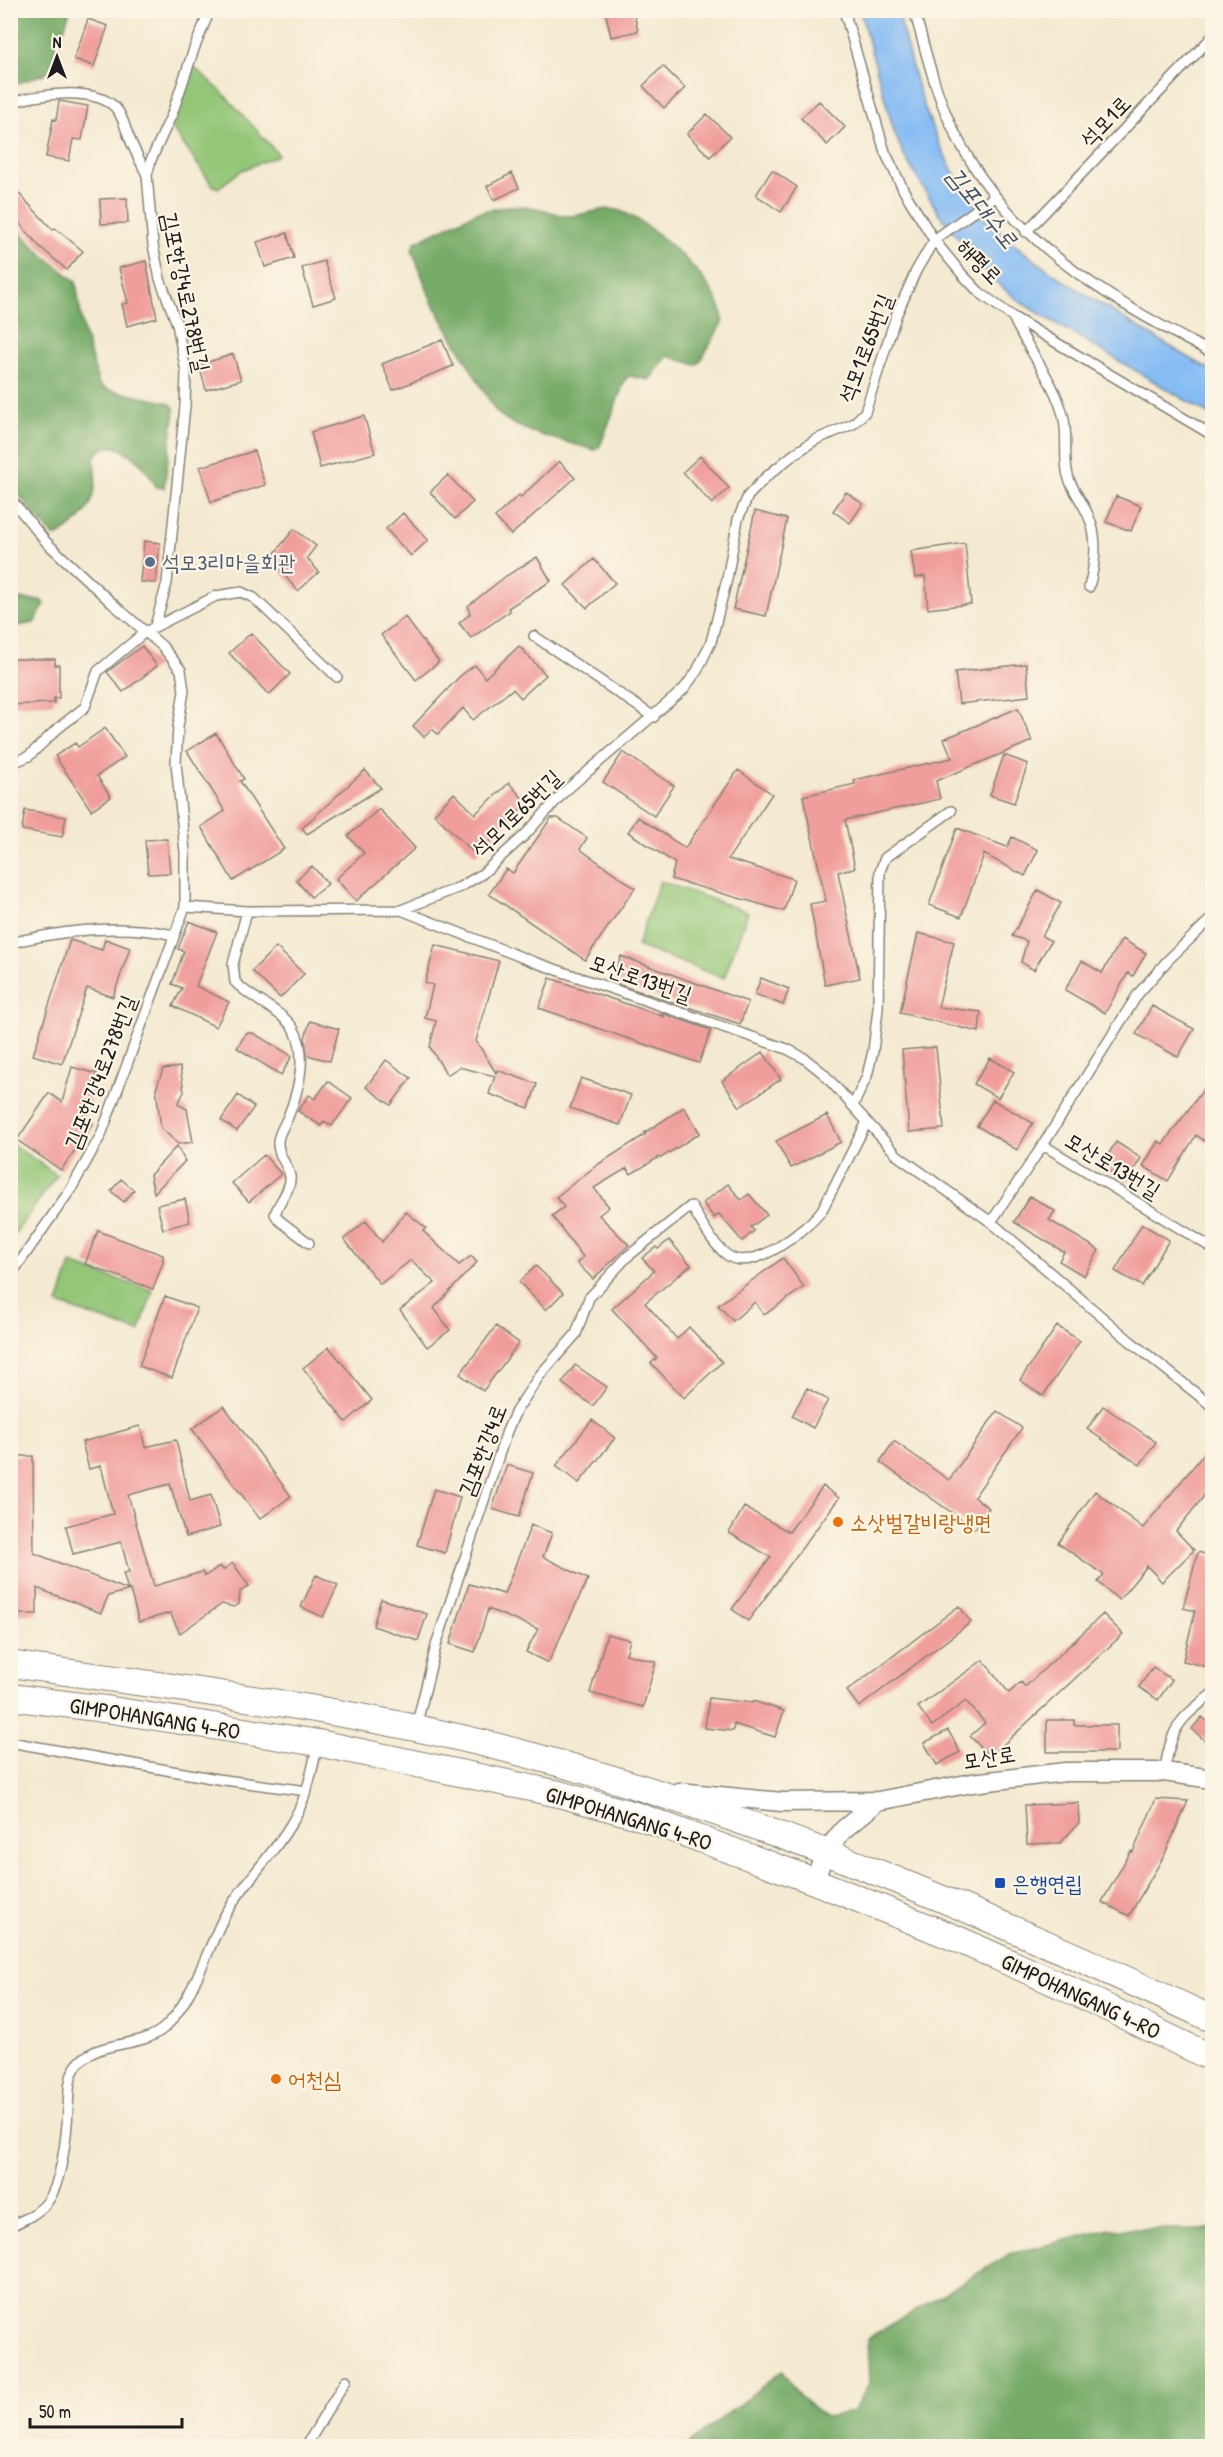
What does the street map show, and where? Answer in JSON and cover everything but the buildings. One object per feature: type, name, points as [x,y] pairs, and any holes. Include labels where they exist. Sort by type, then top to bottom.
[{"type":"street","name":"GIMPOHANGANG 4-RO","points":[[10,1664],[297,1707],[415,1729],[537,1757],[647,1788],[825,1853],[960,1907],[1212,2019]]},
{"type":"street","name":"GIMPOHANGANG 4-RO","points":[[10,1697],[112,1710],[318,1743],[581,1800],[638,1816],[814,1881],[1008,1962],[1212,2058]]},
{"type":"street","name":"모산로","points":[[814,1881],[825,1853],[843,1830],[878,1801],[1022,1776],[1065,1772],[1164,1772],[1212,1779]]},
{"type":"street","points":[[647,1788],[783,1802],[878,1801]]},
{"type":"lane","name":"김포한강4로278번길","points":[[155,626],[167,583],[185,406],[186,372],[177,324],[160,279],[153,245],[147,175],[210,10]]},
{"type":"lane","name":"해평로","points":[[844,10],[885,152],[904,191],[978,292],[1013,317],[1212,435]]},
{"type":"lane","points":[[914,10],[930,69],[950,122],[994,197],[1026,232],[1069,269],[1212,353]]},
{"type":"lane","name":"석모1로","points":[[1026,232],[1212,36]]},
{"type":"lane","points":[[10,103],[35,96],[61,94],[90,96],[105,100],[119,112],[147,175]]},
{"type":"lane","name":"석모1로65번길","points":[[185,907],[247,911],[401,910],[460,887],[482,873],[508,851],[564,792],[654,717],[691,681],[711,642],[727,579],[738,519],[748,496],[766,477],[793,455],[815,440],[853,424],[865,412],[896,316],[916,271],[938,237],[994,197]]},
{"type":"lane","points":[[1013,317],[1023,339],[1055,391],[1064,417],[1067,429],[1068,477],[1090,518],[1094,535],[1096,553],[1089,587]]},
{"type":"lane","name":"김포한강4로278번길","points":[[10,498],[47,543],[173,657],[184,681],[176,763],[185,852],[185,907],[101,1135],[71,1189],[10,1276]]},
{"type":"lane","points":[[10,764],[30,756],[56,730],[85,708],[98,671],[145,632],[216,596],[230,592],[241,592],[254,598],[338,677]]},
{"type":"lane","points":[[534,636],[654,717]]},
{"type":"lane","points":[[853,1106],[867,1076],[873,1051],[878,1009],[877,951],[883,864],[885,858],[895,850],[951,811]]},
{"type":"lane","name":"모산로13번길","points":[[401,910],[534,962],[786,1049],[804,1058],[823,1073],[898,1156],[991,1222],[1130,1341],[1212,1406]]},
{"type":"lane","points":[[247,911],[233,964],[235,982],[254,999],[287,1021],[294,1029],[300,1051],[294,1102],[278,1141],[279,1150],[290,1176],[290,1183],[275,1214],[279,1220],[309,1243]]},
{"type":"lane","points":[[1042,1145],[1138,994],[1168,960],[1212,918]]},
{"type":"lane","points":[[10,943],[63,932],[135,928],[174,936]]},
{"type":"lane","name":"김포한강4로","points":[[415,1729],[436,1642],[503,1442],[516,1411],[540,1375],[576,1334],[583,1311],[593,1293],[627,1257],[691,1206],[720,1249],[728,1256],[744,1260],[755,1258],[779,1246],[815,1219],[828,1201],[851,1149],[867,1122]]},
{"type":"lane","name":"모산로13번길","points":[[991,1222],[1042,1145],[1212,1248]]},
{"type":"lane","points":[[1164,1772],[1171,1738],[1180,1721],[1212,1694]]},
{"type":"lane","points":[[10,1742],[218,1779],[307,1791]]},
{"type":"lane","points":[[10,2226],[39,2210],[54,2189],[66,2139],[70,2085],[77,2065],[81,2059],[92,2052],[151,2037],[173,2018],[184,2002],[207,1951],[236,1897],[285,1833],[307,1791],[318,1743]]},
{"type":"lane","points":[[306,2446],[346,2380]]},
{"type":"green space","points":[[13,11],[70,11],[50,69],[46,73],[11,86],[10,18]]},
{"type":"green space","points":[[194,67],[222,92],[278,154],[242,170],[218,188],[212,185],[172,128]]},
{"type":"green space","points":[[509,206],[533,207],[567,216],[611,209],[630,216],[647,226],[683,257],[700,275],[721,309],[722,323],[700,362],[696,365],[668,356],[649,380],[630,376],[626,378],[600,446],[594,450],[527,430],[503,418],[495,410],[432,302],[412,250],[415,242],[475,213]]},
{"type":"green space","points":[[10,221],[40,252],[76,282],[83,329],[99,385],[108,390],[166,402],[175,410],[164,488],[156,487],[146,470],[129,454],[110,447],[101,450],[94,458],[96,483],[91,503],[78,520],[58,536],[53,536],[11,485]]},
{"type":"green space","points":[[10,599],[40,600],[45,604],[34,623],[11,627]]},
{"type":"green space","points":[[660,881],[748,912],[724,978],[637,946]]},
{"type":"green space","points":[[10,1143],[57,1175],[11,1239]]},
{"type":"green space","points":[[71,1264],[153,1291],[139,1332],[58,1304]]},
{"type":"green space","points":[[1110,2229],[1212,2229],[1212,2446],[686,2446],[782,2371],[800,2397],[826,2417],[853,2411],[869,2383],[867,2339],[1010,2254]]},
{"type":"water","points":[[860,11],[898,11],[931,125],[948,162],[962,186],[979,208],[1017,246],[1060,278],[1212,371],[1212,416],[1020,302],[991,278],[940,215],[904,156],[894,131]]},
{"type":"place","name":"석모3리마을회관","points":[[150,562]]},
{"type":"place","name":"소삿벌갈비랑냉면","points":[[838,1522]]},
{"type":"place","name":"은행연립","points":[[1000,1883]]},
{"type":"place","name":"어천심","points":[[276,2079]]},
{"type":"water label","name":"김포대수로","points":[[983,207]]}]
